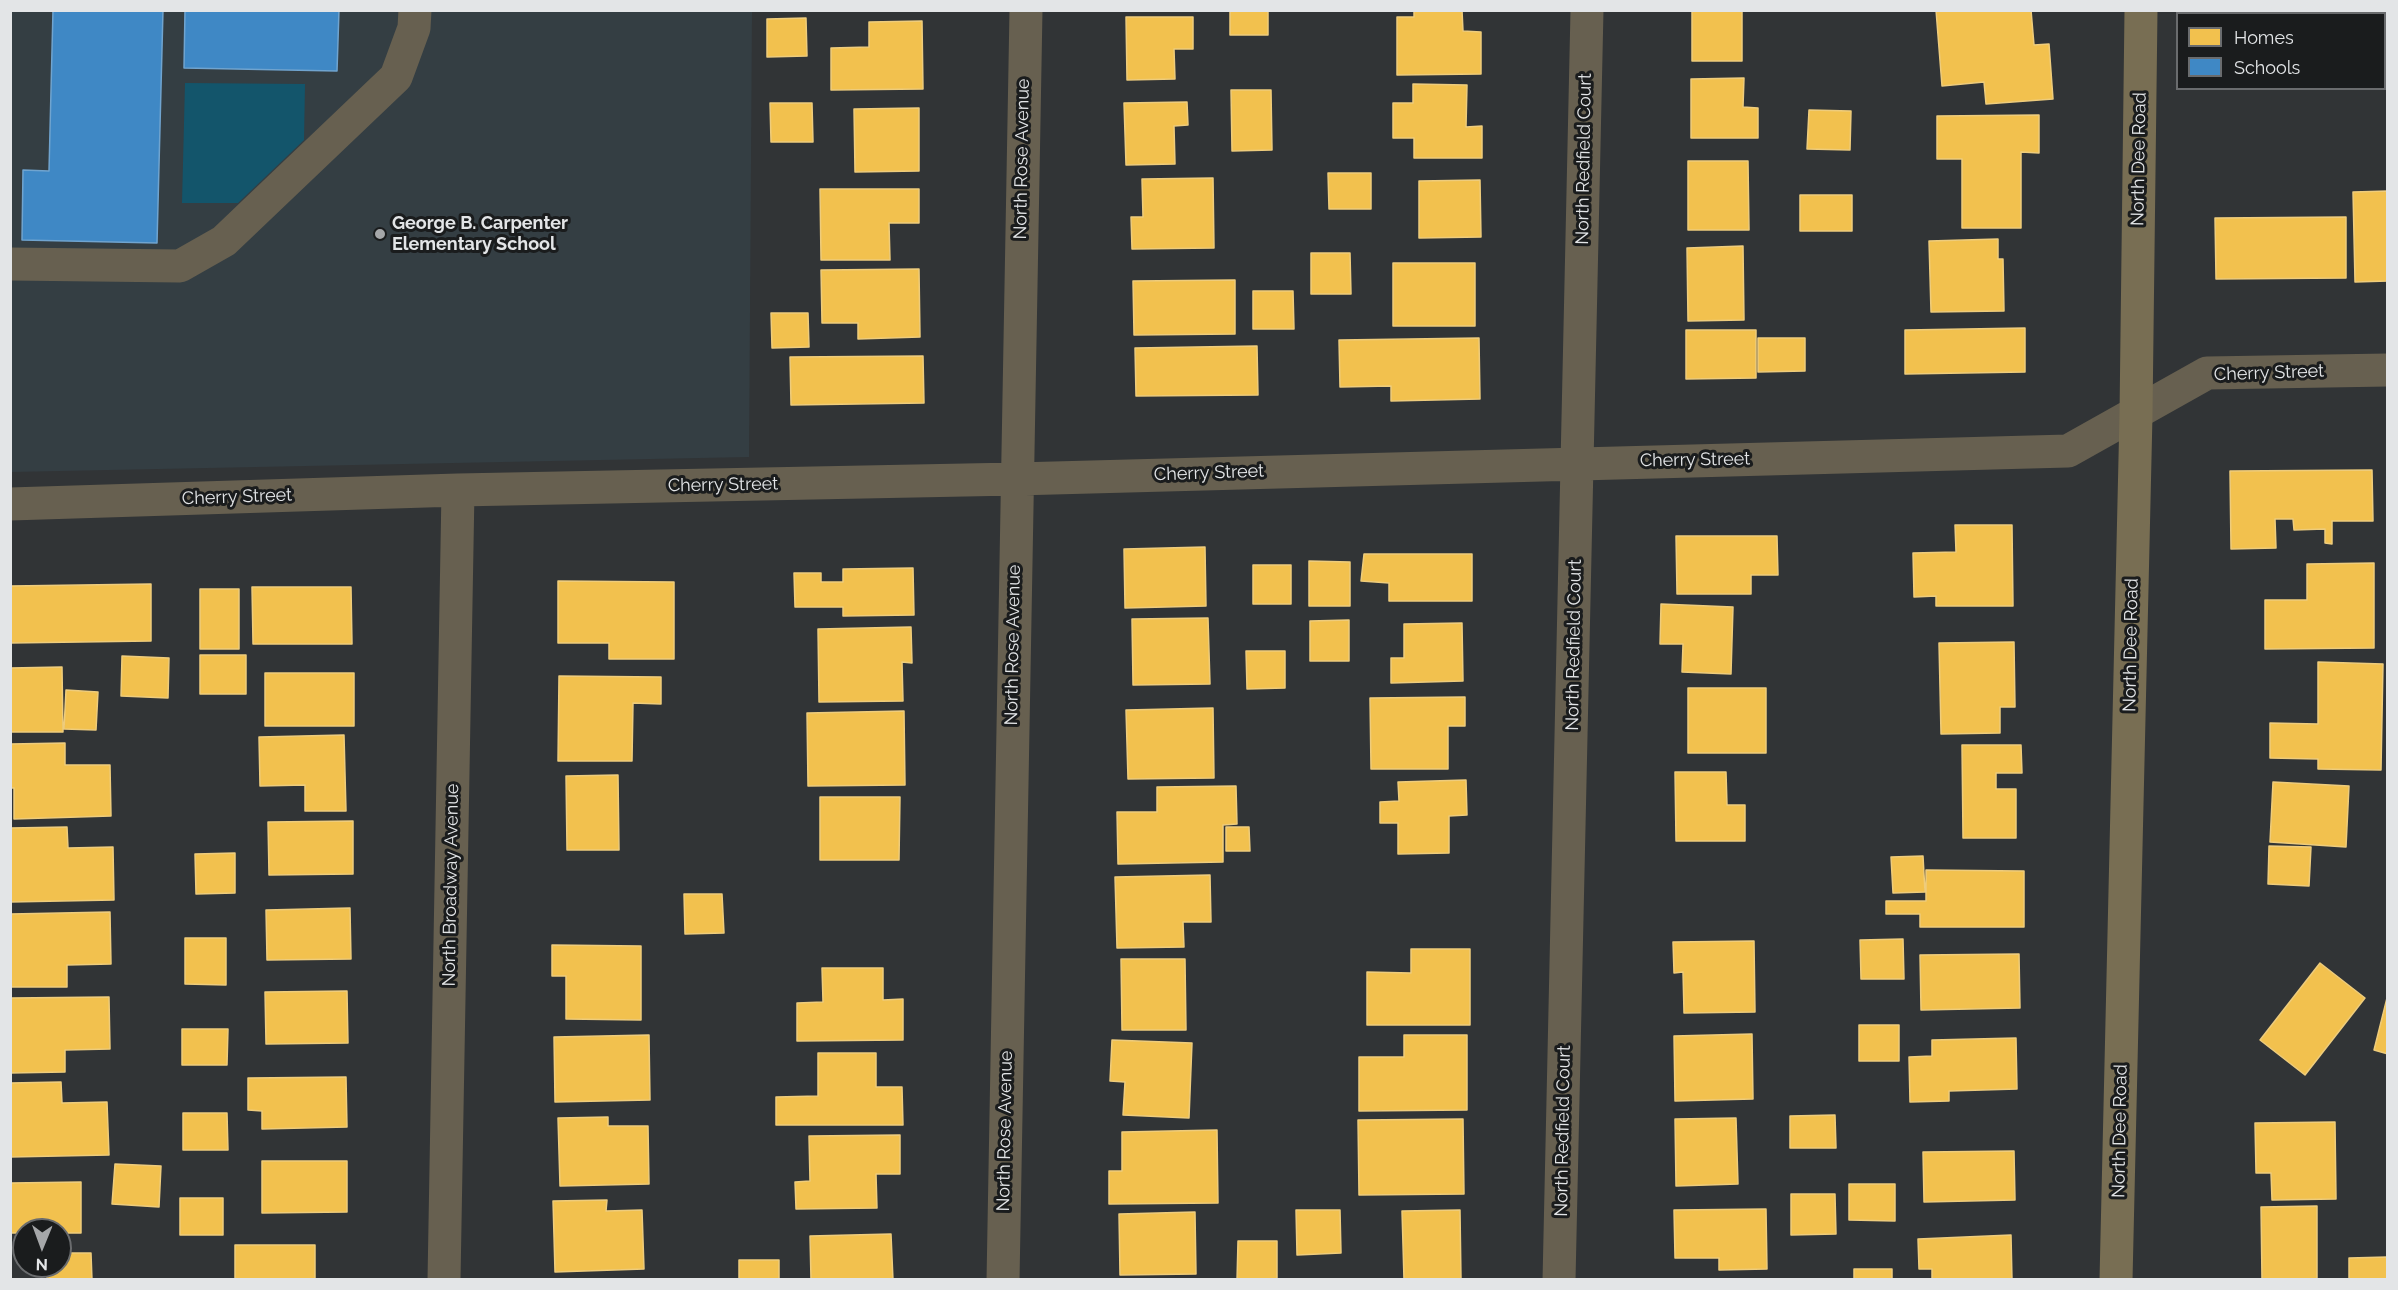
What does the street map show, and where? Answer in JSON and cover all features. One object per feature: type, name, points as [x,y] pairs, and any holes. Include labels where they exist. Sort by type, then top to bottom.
[{"type":"main road","name":"North Dee Road","points":[[2116,1280],[2136,415],[2141,10]]},
{"type":"street","points":[[10,264],[180,266],[224,241],[396,77],[414,28],[416,10]]},
{"type":"street","name":"North Rose Avenue","points":[[1003,1280],[1026,10]]},
{"type":"street","name":"North Redfield Court","points":[[1560,1280],[1587,10]]},
{"type":"street","name":"Cherry Street","points":[[10,504],[458,490],[2068,451],[2136,415],[2206,373],[2388,370]]},
{"type":"street","name":"North Broadway Avenue","points":[[444,1280],[458,490]]},
{"type":"shaded area","name":"George B. Carpenter Elementary School","points":[[10,11],[752,11],[749,457],[11,472]]},
{"type":"shaded area","points":[[185,83],[305,84],[304,140],[238,203],[182,203]]},
{"type":"building: Homes","points":[[1230,10],[1268,10],[1268,35],[1230,35]]},
{"type":"building: Homes","points":[[1414,10],[1462,10],[1463,31],[1481,32],[1481,74],[1397,75],[1397,17],[1414,17]]},
{"type":"building: Homes","points":[[1692,10],[1742,10],[1742,61],[1692,61]]},
{"type":"building: Homes","points":[[1936,10],[2031,10],[2034,45],[2049,44],[2053,99],[1986,104],[1984,82],[1942,86]]},
{"type":"building: Homes","points":[[1126,17],[1193,17],[1193,49],[1174,49],[1175,79],[1127,80]]},
{"type":"building: Homes","points":[[806,18],[807,56],[767,57],[767,19]]},
{"type":"building: Homes","points":[[922,21],[923,89],[831,90],[831,48],[869,47],[869,22]]},
{"type":"building: Homes","points":[[1744,78],[1743,107],[1758,108],[1758,138],[1691,138],[1691,79]]},
{"type":"building: Homes","points":[[1413,84],[1467,85],[1466,127],[1482,126],[1482,158],[1414,158],[1414,138],[1393,138],[1393,103],[1413,103]]},
{"type":"building: Homes","points":[[1231,90],[1271,90],[1272,150],[1232,151]]},
{"type":"building: Homes","points":[[1187,102],[1188,125],[1174,126],[1175,164],[1126,165],[1124,103]]},
{"type":"building: Homes","points":[[770,103],[812,103],[813,142],[771,142]]},
{"type":"building: Homes","points":[[919,108],[919,171],[855,172],[854,109]]},
{"type":"building: Homes","points":[[1809,110],[1851,111],[1850,150],[1807,149]]},
{"type":"building: Homes","points":[[2039,115],[2039,153],[2021,152],[2021,228],[1962,228],[1962,159],[1937,159],[1937,116]]},
{"type":"building: Homes","points":[[1688,161],[1748,161],[1749,230],[1688,230]]},
{"type":"building: Homes","points":[[1328,173],[1371,173],[1371,209],[1329,209]]},
{"type":"building: Homes","points":[[1213,178],[1214,248],[1132,249],[1131,217],[1143,217],[1142,179]]},
{"type":"building: Homes","points":[[1480,180],[1481,237],[1419,238],[1419,181]]},
{"type":"building: Homes","points":[[820,189],[919,189],[919,223],[889,223],[890,260],[821,260]]},
{"type":"building: Homes","points":[[2388,191],[2388,281],[2355,282],[2353,192]]},
{"type":"building: Homes","points":[[1800,195],[1852,195],[1852,231],[1800,231]]},
{"type":"building: Homes","points":[[2346,217],[2346,278],[2216,279],[2215,218]]},
{"type":"building: Homes","points":[[1998,239],[1998,259],[2003,259],[2004,311],[1931,312],[1929,241]]},
{"type":"building: Homes","points":[[1743,246],[1744,320],[1688,321],[1687,248]]},
{"type":"building: Homes","points":[[1311,253],[1350,253],[1351,294],[1311,294]]},
{"type":"building: Homes","points":[[1393,263],[1475,263],[1475,326],[1393,326]]},
{"type":"building: Homes","points":[[919,269],[920,337],[858,339],[858,323],[822,323],[821,270]]},
{"type":"building: Homes","points":[[1235,280],[1235,334],[1134,335],[1133,281]]},
{"type":"building: Homes","points":[[1253,291],[1293,291],[1294,329],[1253,329]]},
{"type":"building: Homes","points":[[771,313],[808,313],[809,347],[772,348]]},
{"type":"building: Homes","points":[[2025,328],[2025,372],[1905,374],[1905,330]]},
{"type":"building: Homes","points":[[1686,330],[1756,330],[1756,378],[1686,379]]},
{"type":"building: Homes","points":[[1479,338],[1480,399],[1391,401],[1391,386],[1340,387],[1339,340]]},
{"type":"building: Homes","points":[[1758,338],[1805,338],[1805,371],[1758,372]]},
{"type":"building: Homes","points":[[1257,346],[1258,395],[1136,396],[1135,348]]},
{"type":"building: Homes","points":[[923,356],[924,403],[791,405],[790,357]]},
{"type":"building: Homes","points":[[2372,470],[2373,521],[2332,521],[2332,544],[2325,543],[2325,529],[2294,530],[2293,519],[2275,519],[2276,548],[2231,549],[2230,471]]},
{"type":"building: Homes","points":[[1955,525],[2012,525],[2013,606],[1936,606],[1936,596],[1914,597],[1913,553],[1956,552]]},
{"type":"building: Homes","points":[[1676,536],[1777,536],[1778,575],[1751,575],[1751,594],[1677,594]]},
{"type":"building: Homes","points":[[1205,547],[1206,606],[1125,608],[1124,549]]},
{"type":"building: Homes","points":[[1364,554],[1472,554],[1472,601],[1389,601],[1389,583],[1361,581]]},
{"type":"building: Homes","points":[[1309,561],[1350,562],[1350,606],[1309,606]]},
{"type":"building: Homes","points":[[2374,563],[2374,648],[2265,649],[2265,600],[2307,600],[2307,564]]},
{"type":"building: Homes","points":[[1253,565],[1291,565],[1291,604],[1253,604]]},
{"type":"building: Homes","points":[[913,568],[914,615],[843,616],[843,607],[795,607],[794,573],[821,573],[821,582],[843,582],[843,569]]},
{"type":"building: Homes","points":[[558,581],[674,582],[674,659],[609,659],[609,643],[558,643]]},
{"type":"building: Homes","points":[[151,584],[151,641],[10,643],[10,586]]},
{"type":"building: Homes","points":[[252,587],[351,587],[352,644],[253,644]]},
{"type":"building: Homes","points":[[200,589],[239,589],[239,649],[200,649]]},
{"type":"building: Homes","points":[[1661,604],[1733,607],[1731,674],[1682,672],[1683,644],[1660,644]]},
{"type":"building: Homes","points":[[1208,618],[1210,684],[1133,685],[1132,619]]},
{"type":"building: Homes","points":[[1349,620],[1349,661],[1310,661],[1310,621]]},
{"type":"building: Homes","points":[[1462,623],[1463,681],[1391,683],[1391,658],[1404,658],[1404,624]]},
{"type":"building: Homes","points":[[911,627],[912,663],[902,662],[903,701],[819,702],[818,629]]},
{"type":"building: Homes","points":[[2014,642],[2015,707],[2000,707],[2000,733],[1941,734],[1939,643]]},
{"type":"building: Homes","points":[[1246,651],[1285,651],[1285,688],[1247,689]]},
{"type":"building: Homes","points":[[200,655],[246,655],[246,694],[200,694]]},
{"type":"building: Homes","points":[[122,656],[169,658],[168,698],[121,696]]},
{"type":"building: Homes","points":[[2318,662],[2383,664],[2381,770],[2318,769],[2318,759],[2270,758],[2270,723],[2318,724]]},
{"type":"building: Homes","points":[[62,667],[63,732],[10,732],[10,668]]},
{"type":"building: Homes","points":[[265,673],[354,673],[354,726],[265,726]]},
{"type":"building: Homes","points":[[559,676],[661,677],[661,704],[633,703],[632,761],[558,761]]},
{"type":"building: Homes","points":[[1688,688],[1766,688],[1766,753],[1688,753]]},
{"type":"building: Homes","points":[[66,690],[98,692],[96,730],[64,729]]},
{"type":"building: Homes","points":[[1465,697],[1465,726],[1448,726],[1448,769],[1371,769],[1370,698]]},
{"type":"building: Homes","points":[[1213,708],[1214,778],[1128,779],[1126,710]]},
{"type":"building: Homes","points":[[904,711],[905,785],[808,786],[807,713]]},
{"type":"building: Homes","points":[[344,735],[346,811],[305,811],[305,785],[260,786],[259,737]]},
{"type":"building: Homes","points":[[65,743],[65,765],[110,765],[111,816],[14,819],[14,788],[10,788],[10,744]]},
{"type":"building: Homes","points":[[1962,745],[2021,745],[2022,773],[1996,773],[1996,789],[2016,789],[2016,838],[1963,838]]},
{"type":"building: Homes","points":[[1675,772],[1726,772],[1727,805],[1745,805],[1745,841],[1676,841]]},
{"type":"building: Homes","points":[[618,775],[619,850],[567,850],[566,776]]},
{"type":"building: Homes","points":[[1466,780],[1467,815],[1449,816],[1449,853],[1398,854],[1398,823],[1380,823],[1380,802],[1399,801],[1398,782]]},
{"type":"building: Homes","points":[[2273,782],[2349,786],[2346,847],[2270,842]]},
{"type":"building: Homes","points":[[1236,786],[1237,824],[1223,825],[1223,862],[1118,864],[1117,812],[1157,812],[1157,787]]},
{"type":"building: Homes","points":[[820,797],[900,797],[899,860],[820,860]]},
{"type":"building: Homes","points":[[353,821],[353,874],[269,875],[268,822]]},
{"type":"building: Homes","points":[[67,827],[68,848],[113,847],[114,900],[10,902],[10,828]]},
{"type":"building: Homes","points":[[1226,827],[1249,827],[1250,851],[1226,851]]},
{"type":"building: Homes","points":[[2269,846],[2311,847],[2309,886],[2268,884]]},
{"type":"building: Homes","points":[[235,853],[235,893],[196,894],[195,854]]},
{"type":"building: Homes","points":[[1923,856],[1925,892],[1893,893],[1891,857]]},
{"type":"building: Homes","points":[[1926,870],[2024,871],[2024,927],[1920,927],[1920,914],[1886,914],[1886,901],[1926,901]]},
{"type":"building: Homes","points":[[1210,875],[1211,922],[1183,922],[1184,947],[1117,948],[1115,877]]},
{"type":"building: Homes","points":[[684,894],[722,894],[724,933],[685,934]]},
{"type":"building: Homes","points":[[350,908],[351,959],[267,960],[266,910]]},
{"type":"building: Homes","points":[[110,912],[111,964],[67,965],[67,987],[10,987],[10,914]]},
{"type":"building: Homes","points":[[185,938],[226,938],[226,985],[185,984]]},
{"type":"building: Homes","points":[[1903,939],[1904,979],[1861,979],[1860,940]]},
{"type":"building: Homes","points":[[1754,941],[1755,1012],[1684,1013],[1683,972],[1674,973],[1673,942]]},
{"type":"building: Homes","points":[[552,945],[641,946],[641,1020],[566,1019],[566,976],[552,976]]},
{"type":"building: Homes","points":[[1411,949],[1470,949],[1470,1025],[1367,1025],[1367,972],[1411,973]]},
{"type":"building: Homes","points":[[2019,954],[2020,1008],[1921,1010],[1920,955]]},
{"type":"building: Homes","points":[[1121,959],[1185,959],[1186,1030],[1122,1030]]},
{"type":"building: Homes","points":[[2320,963],[2365,998],[2305,1075],[2260,1040]]},
{"type":"building: Homes","points":[[822,968],[883,968],[883,1000],[903,999],[903,1040],[797,1041],[797,1003],[823,1002]]},
{"type":"building: Homes","points":[[347,991],[348,1043],[266,1044],[265,992]]},
{"type":"building: Homes","points":[[109,997],[110,1049],[65,1050],[65,1072],[10,1073],[10,998]]},
{"type":"building: Homes","points":[[2388,998],[2388,1054],[2374,1050]]},
{"type":"building: Homes","points":[[1859,1025],[1899,1025],[1899,1061],[1859,1061]]},
{"type":"building: Homes","points":[[182,1029],[228,1029],[227,1065],[182,1065]]},
{"type":"building: Homes","points":[[1752,1034],[1753,1099],[1675,1101],[1674,1036]]},
{"type":"building: Homes","points":[[649,1035],[650,1100],[555,1102],[554,1037]]},
{"type":"building: Homes","points":[[1404,1035],[1467,1035],[1467,1110],[1359,1111],[1359,1057],[1404,1057]]},
{"type":"building: Homes","points":[[2016,1038],[2017,1089],[1949,1091],[1949,1101],[1910,1102],[1909,1057],[1932,1056],[1932,1040]]},
{"type":"building: Homes","points":[[1112,1040],[1192,1043],[1189,1118],[1123,1115],[1125,1082],[1110,1081]]},
{"type":"building: Homes","points":[[818,1053],[876,1053],[876,1087],[902,1087],[903,1125],[776,1125],[776,1097],[818,1096]]},
{"type":"building: Homes","points":[[346,1077],[347,1127],[262,1129],[262,1111],[248,1110],[248,1078]]},
{"type":"building: Homes","points":[[61,1082],[62,1103],[107,1102],[109,1155],[10,1157],[10,1083]]},
{"type":"building: Homes","points":[[183,1113],[227,1113],[228,1150],[183,1150]]},
{"type":"building: Homes","points":[[1835,1115],[1836,1148],[1790,1148],[1790,1116]]},
{"type":"building: Homes","points":[[608,1117],[608,1126],[648,1126],[649,1184],[560,1186],[558,1118]]},
{"type":"building: Homes","points":[[1736,1118],[1738,1184],[1676,1186],[1675,1119]]},
{"type":"building: Homes","points":[[1463,1119],[1464,1194],[1359,1195],[1358,1120]]},
{"type":"building: Homes","points":[[2335,1122],[2336,1199],[2272,1200],[2271,1173],[2256,1173],[2255,1123]]},
{"type":"building: Homes","points":[[1217,1130],[1218,1203],[1109,1204],[1109,1171],[1122,1171],[1122,1132]]},
{"type":"building: Homes","points":[[900,1135],[900,1174],[876,1174],[877,1208],[796,1209],[795,1182],[810,1181],[809,1136]]},
{"type":"building: Homes","points":[[2014,1151],[2015,1200],[1924,1202],[1923,1152]]},
{"type":"building: Homes","points":[[262,1161],[347,1161],[347,1212],[262,1213]]},
{"type":"building: Homes","points":[[115,1164],[161,1166],[159,1207],[112,1204]]},
{"type":"building: Homes","points":[[81,1182],[81,1233],[72,1233],[72,1218],[12,1218],[12,1233],[10,1233],[10,1183]]},
{"type":"building: Homes","points":[[1849,1184],[1895,1184],[1895,1221],[1849,1220]]},
{"type":"building: Homes","points":[[1791,1194],[1835,1194],[1836,1234],[1791,1235]]},
{"type":"building: Homes","points":[[180,1198],[223,1198],[223,1235],[180,1235]]},
{"type":"building: Homes","points":[[607,1200],[606,1211],[642,1210],[644,1269],[555,1272],[553,1201]]},
{"type":"building: Homes","points":[[2317,1206],[2317,1280],[2262,1280],[2261,1207]]},
{"type":"building: Homes","points":[[1766,1209],[1767,1269],[1719,1270],[1719,1258],[1675,1258],[1674,1210]]},
{"type":"building: Homes","points":[[1296,1210],[1340,1210],[1341,1253],[1297,1255]]},
{"type":"building: Homes","points":[[1460,1210],[1461,1279],[1404,1280],[1402,1211]]},
{"type":"building: Homes","points":[[1195,1212],[1196,1274],[1120,1275],[1119,1214]]},
{"type":"building: Homes","points":[[891,1234],[893,1280],[811,1280],[810,1236]]},
{"type":"building: Homes","points":[[2011,1235],[2012,1280],[1932,1280],[1932,1269],[1919,1269],[1918,1239]]},
{"type":"building: Homes","points":[[1238,1241],[1277,1241],[1277,1280],[1237,1280]]},
{"type":"building: Homes","points":[[235,1245],[315,1245],[315,1280],[235,1280]]},
{"type":"building: Homes","points":[[72,1253],[91,1253],[92,1280],[47,1280],[47,1278],[72,1278]]},
{"type":"building: Homes","points":[[2387,1257],[2387,1280],[2349,1280],[2349,1258]]},
{"type":"building: Homes","points":[[739,1260],[779,1260],[779,1280],[739,1280]]},
{"type":"building: Homes","points":[[1854,1269],[1892,1269],[1892,1280],[1854,1280]]},
{"type":"building: Schools","points":[[53,10],[163,10],[157,243],[22,240],[23,170],[49,171]]},
{"type":"building: Schools","points":[[185,10],[339,10],[337,71],[184,68]]},
{"type":"place","name":"George B. Carpenter Elementary School","points":[[380,234]]}]
